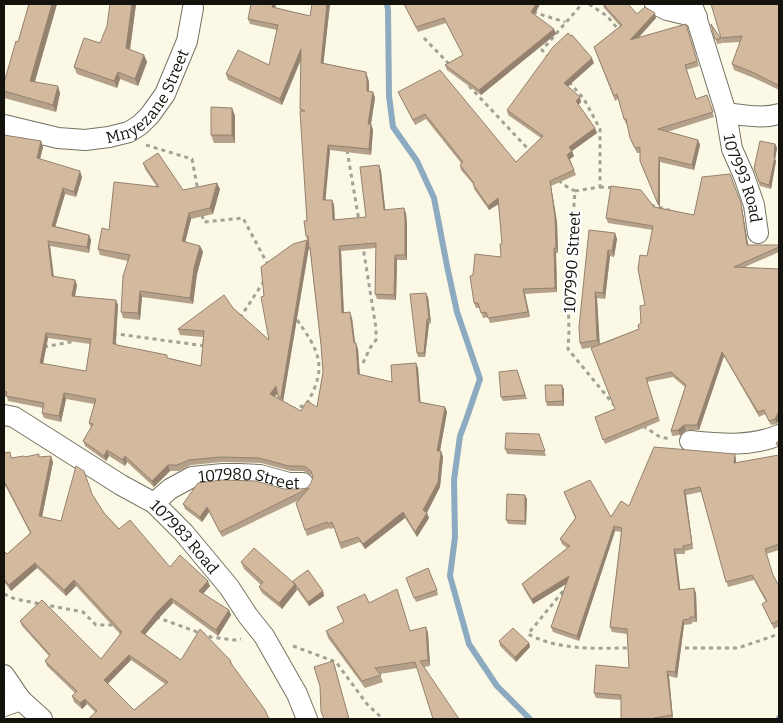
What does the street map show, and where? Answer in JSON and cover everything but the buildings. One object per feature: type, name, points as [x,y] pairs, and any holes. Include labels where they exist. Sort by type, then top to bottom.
[{"type":"street","points":[[655,4],[667,10],[694,10]]},
{"type":"street","name":"Mnyezane Street","points":[[4,125],[58,138],[85,140],[129,132],[150,115],[165,94],[186,41],[193,8]]},
{"type":"street","name":"107993 Road","points":[[694,10],[726,113],[732,149],[754,205],[758,233]]},
{"type":"street","points":[[726,113],[761,117],[779,114]]},
{"type":"street","name":"107983 Road","points":[[4,415],[14,417],[121,485],[154,503],[184,533],[229,587],[264,636],[297,694],[307,719]]},
{"type":"street","points":[[690,441],[740,444],[773,438],[779,435]]},
{"type":"street","name":"107980 Street","points":[[154,503],[170,489],[192,477],[223,474],[260,475],[289,483],[303,483]]},
{"type":"street","points":[[4,675],[12,703],[42,719]]},
{"type":"path","points":[[554,64],[542,50],[582,4]]},
{"type":"path","points":[[589,4],[607,16],[618,29],[624,31]]},
{"type":"path","points":[[526,10],[565,22]]},
{"type":"path","points":[[424,38],[450,66]]},
{"type":"path","points":[[566,78],[584,99],[600,130],[600,187]]},
{"type":"path","points":[[464,80],[536,156]]},
{"type":"path","points":[[129,132],[144,145],[192,159],[199,195]]},
{"type":"path","points":[[346,141],[360,230]]},
{"type":"path","points":[[556,177],[562,184],[575,191]]},
{"type":"path","name":"107990 Street","points":[[617,189],[600,187],[575,191],[568,288],[568,349],[619,411]]},
{"type":"path","points":[[650,205],[678,212]]},
{"type":"path","points":[[202,213],[204,222],[243,218],[271,270]]},
{"type":"path","points":[[354,363],[363,363],[376,340],[376,328],[362,240]]},
{"type":"path","points":[[240,319],[266,278]]},
{"type":"path","points":[[286,416],[292,409],[306,405],[314,391],[319,376],[320,364],[316,349],[293,314]]},
{"type":"path","points":[[108,336],[117,334],[209,346]]},
{"type":"path","points":[[42,347],[80,340]]},
{"type":"path","points":[[635,421],[660,437],[690,441]]},
{"type":"path","points":[[570,581],[528,634],[540,640],[579,648],[639,648]]},
{"type":"path","points":[[4,594],[15,599],[83,612],[96,625],[113,625],[120,619]]},
{"type":"path","points":[[151,614],[211,637],[235,640],[264,636],[336,662],[367,704],[383,719]]},
{"type":"path","points":[[668,648],[738,648],[779,634]]},
{"type":"waterway","points":[[387,4],[389,96],[393,127],[417,161],[434,198],[457,312],[480,379],[460,436],[454,480],[455,537],[450,576],[469,644],[497,686],[530,719]]}]
